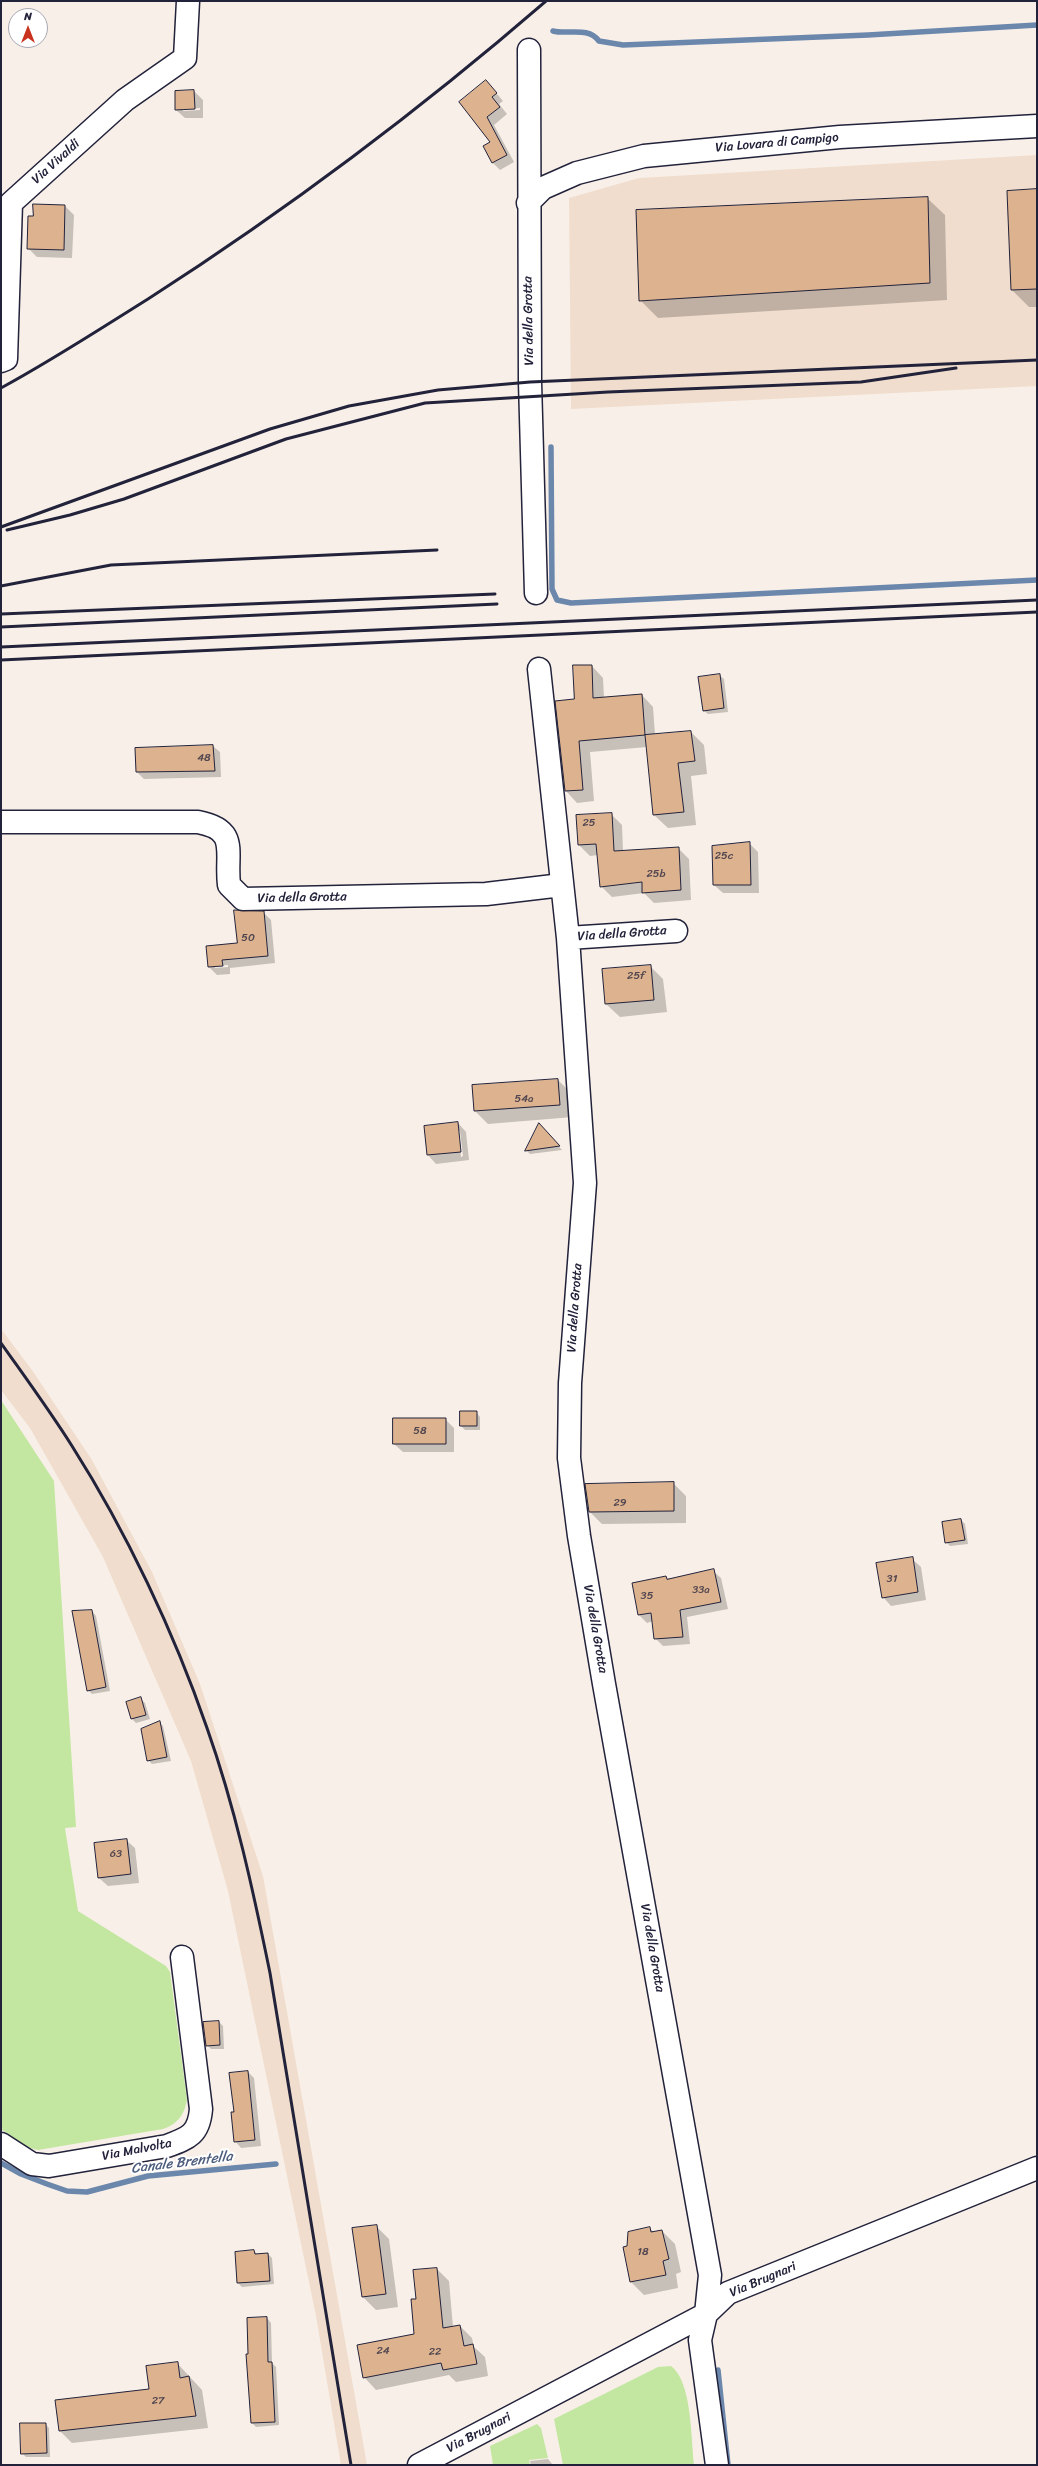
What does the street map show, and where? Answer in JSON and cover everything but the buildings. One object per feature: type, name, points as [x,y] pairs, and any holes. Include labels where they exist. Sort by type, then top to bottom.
[{"type":"street","name":"Via Vivaldi","points":[[1,361],[6,359],[11,203],[125,100],[185,58],[188,1]]},
{"type":"street","name":"Via della Grotta","points":[[529,50],[528,203],[531,431],[536,592]]},
{"type":"street","name":"Via Lovara di Campigo","points":[[528,203],[543,188],[577,173],[644,156],[840,137],[1037,126]]},
{"type":"street","name":"Via della Grotta","points":[[539,669],[568,938],[585,1182],[570,1383],[569,1458],[579,1536],[604,1684],[710,2276],[706,2314],[700,2340],[717,2465]]},
{"type":"street","name":"Via della Grotta","points":[[1,822],[198,822],[215,826],[225,835],[228,847],[229,885],[243,899],[486,894],[562,886]]},
{"type":"street","name":"Via della Grotta","points":[[568,938],[676,931]]},
{"type":"street","name":"Via Malvolta","points":[[1,2144],[32,2164],[49,2166],[167,2146],[184,2140],[194,2133],[200,2123],[201,2109],[182,1957]]},
{"type":"street","name":"Via Brugnari","points":[[419,2465],[706,2314],[728,2293],[1037,2168]]},
{"type":"shaded area","points":[[1037,155],[1037,386],[571,409],[569,198],[639,178]]},
{"type":"shaded area","points":[[1,1329],[32,1370],[92,1460],[152,1572],[200,1684],[263,1876],[367,2465],[341,2465],[316,2316],[228,1891],[191,1761],[103,1557],[30,1428],[1,1390]]},
{"type":"green space","points":[[1,1400],[54,1481],[76,1827],[65,1828],[78,1911],[166,1966],[170,1972],[187,2100],[180,2118],[173,2124],[163,2129],[38,2150],[26,2147],[1,2129]]},
{"type":"green space","points":[[671,2366],[678,2373],[687,2397],[694,2465],[563,2465],[554,2419],[658,2367]]},
{"type":"green space","points":[[537,2424],[541,2428],[548,2458],[529,2460],[530,2465],[493,2465],[490,2446]]},
{"type":"waterway","points":[[553,31],[584,32],[594,36],[599,41],[623,45],[868,35],[1037,25]]},
{"type":"waterway","points":[[551,447],[552,589],[557,600],[571,603],[1037,580]]},
{"type":"waterway","name":"Canale Brentella","points":[[1,2163],[21,2174],[67,2191],[87,2192],[148,2176],[276,2164]]},
{"type":"waterway","name":"Canale Brentella","points":[[718,2370],[728,2465]]},
{"type":"railway","points":[[1,388],[57,356],[148,299],[252,230],[402,119],[546,1]]},
{"type":"railway","points":[[1,527],[270,429],[349,406],[438,390],[530,382],[1037,360]]},
{"type":"railway","points":[[7,530],[70,515],[124,499],[286,439],[425,403],[608,392],[861,382],[956,368]]},
{"type":"railway","points":[[1,586],[111,565],[437,550]]},
{"type":"railway","points":[[1,614],[495,594]]},
{"type":"railway","points":[[1,647],[1037,600]]},
{"type":"railway","points":[[1,627],[497,604]]},
{"type":"railway","points":[[1,660],[1037,612]]},
{"type":"railway","points":[[1,1343],[72,1446],[130,1547],[180,1655],[217,1758],[243,1849],[270,1973],[351,2465]]}]
